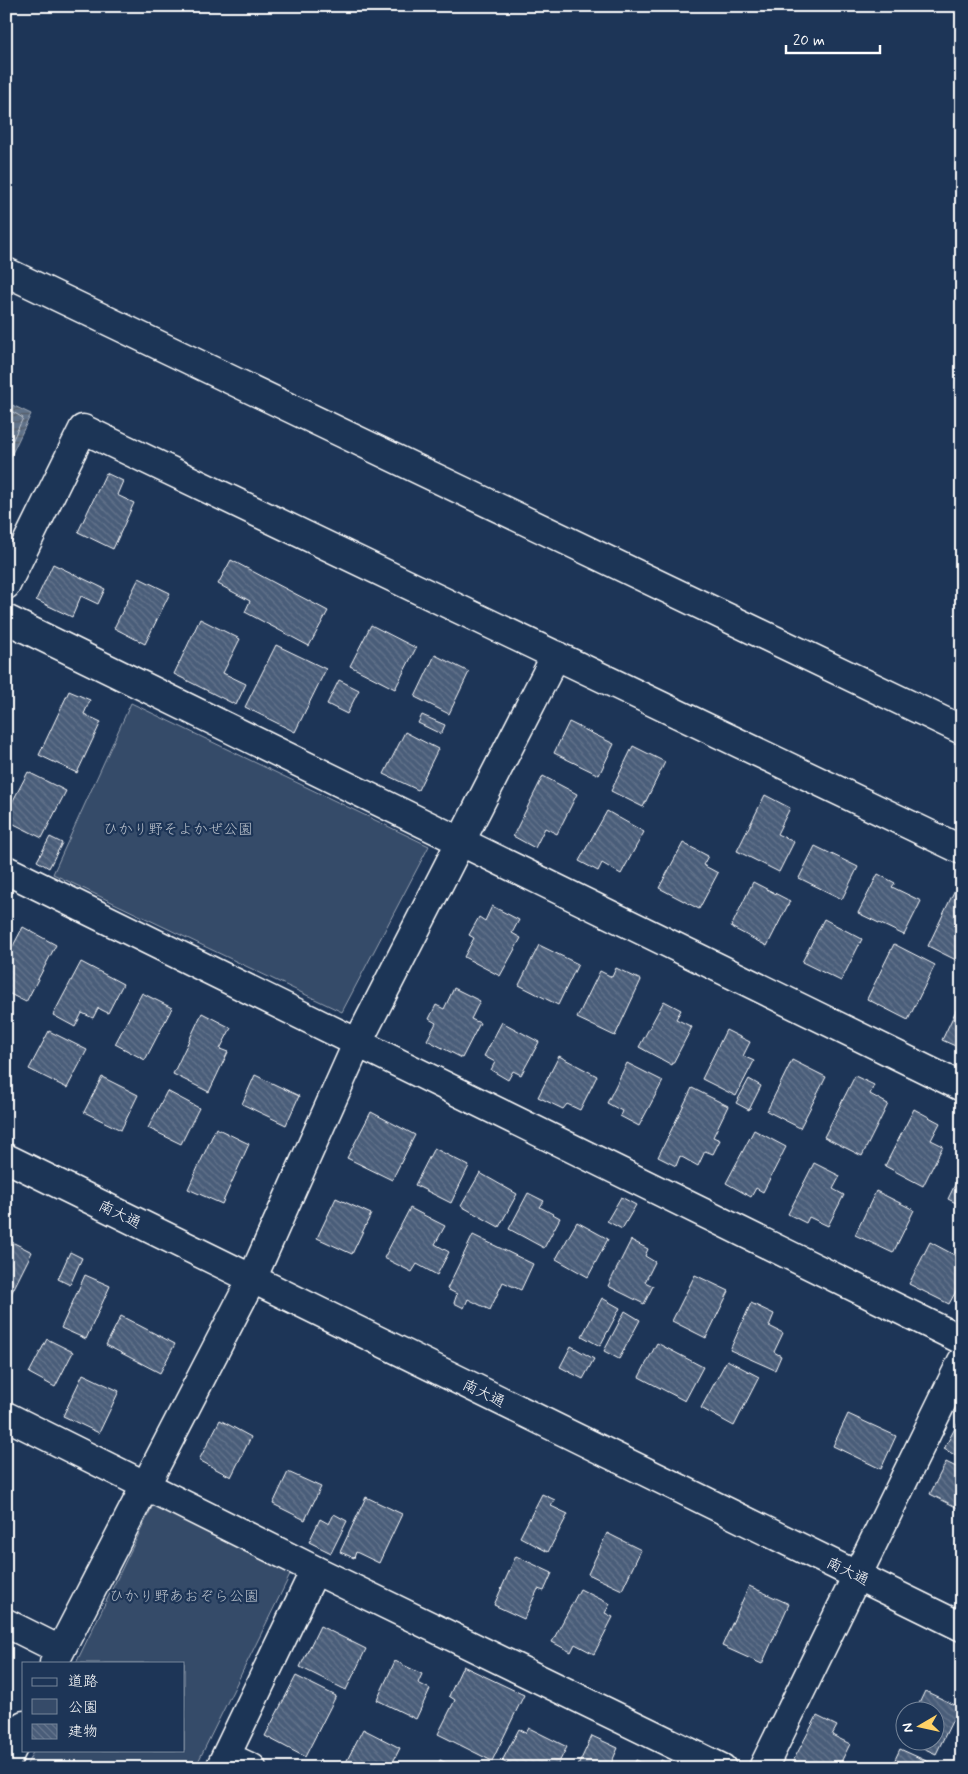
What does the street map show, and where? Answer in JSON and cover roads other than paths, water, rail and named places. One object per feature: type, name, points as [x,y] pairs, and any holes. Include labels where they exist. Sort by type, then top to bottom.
[{"type":"street","points":[[6,272],[962,730]]},
{"type":"street","points":[[6,585],[83,429],[962,850]]},
{"type":"street","points":[[6,618],[962,1087]]},
{"type":"street","points":[[6,1623],[57,1656],[252,1279],[357,1044],[556,655]]},
{"type":"street","points":[[6,870],[962,1340]]},
{"type":"street","name":"南大通","points":[[6,1158],[962,1628]]},
{"type":"street","points":[[763,1768],[962,1361]]},
{"type":"street","points":[[6,1416],[315,1570],[722,1768]]},
{"type":"street","points":[[252,1768],[223,1762],[315,1570]]},
{"type":"street","points":[[6,1762],[22,1730]]},
{"type":"water","points":[[6,402],[31,414],[6,466]]},
{"type":"park label","name":"ひかり野そよかぜ公園","points":[[178,829]]},
{"type":"park label","name":"ひかり野あおぞら公園","points":[[184,1596]]}]
